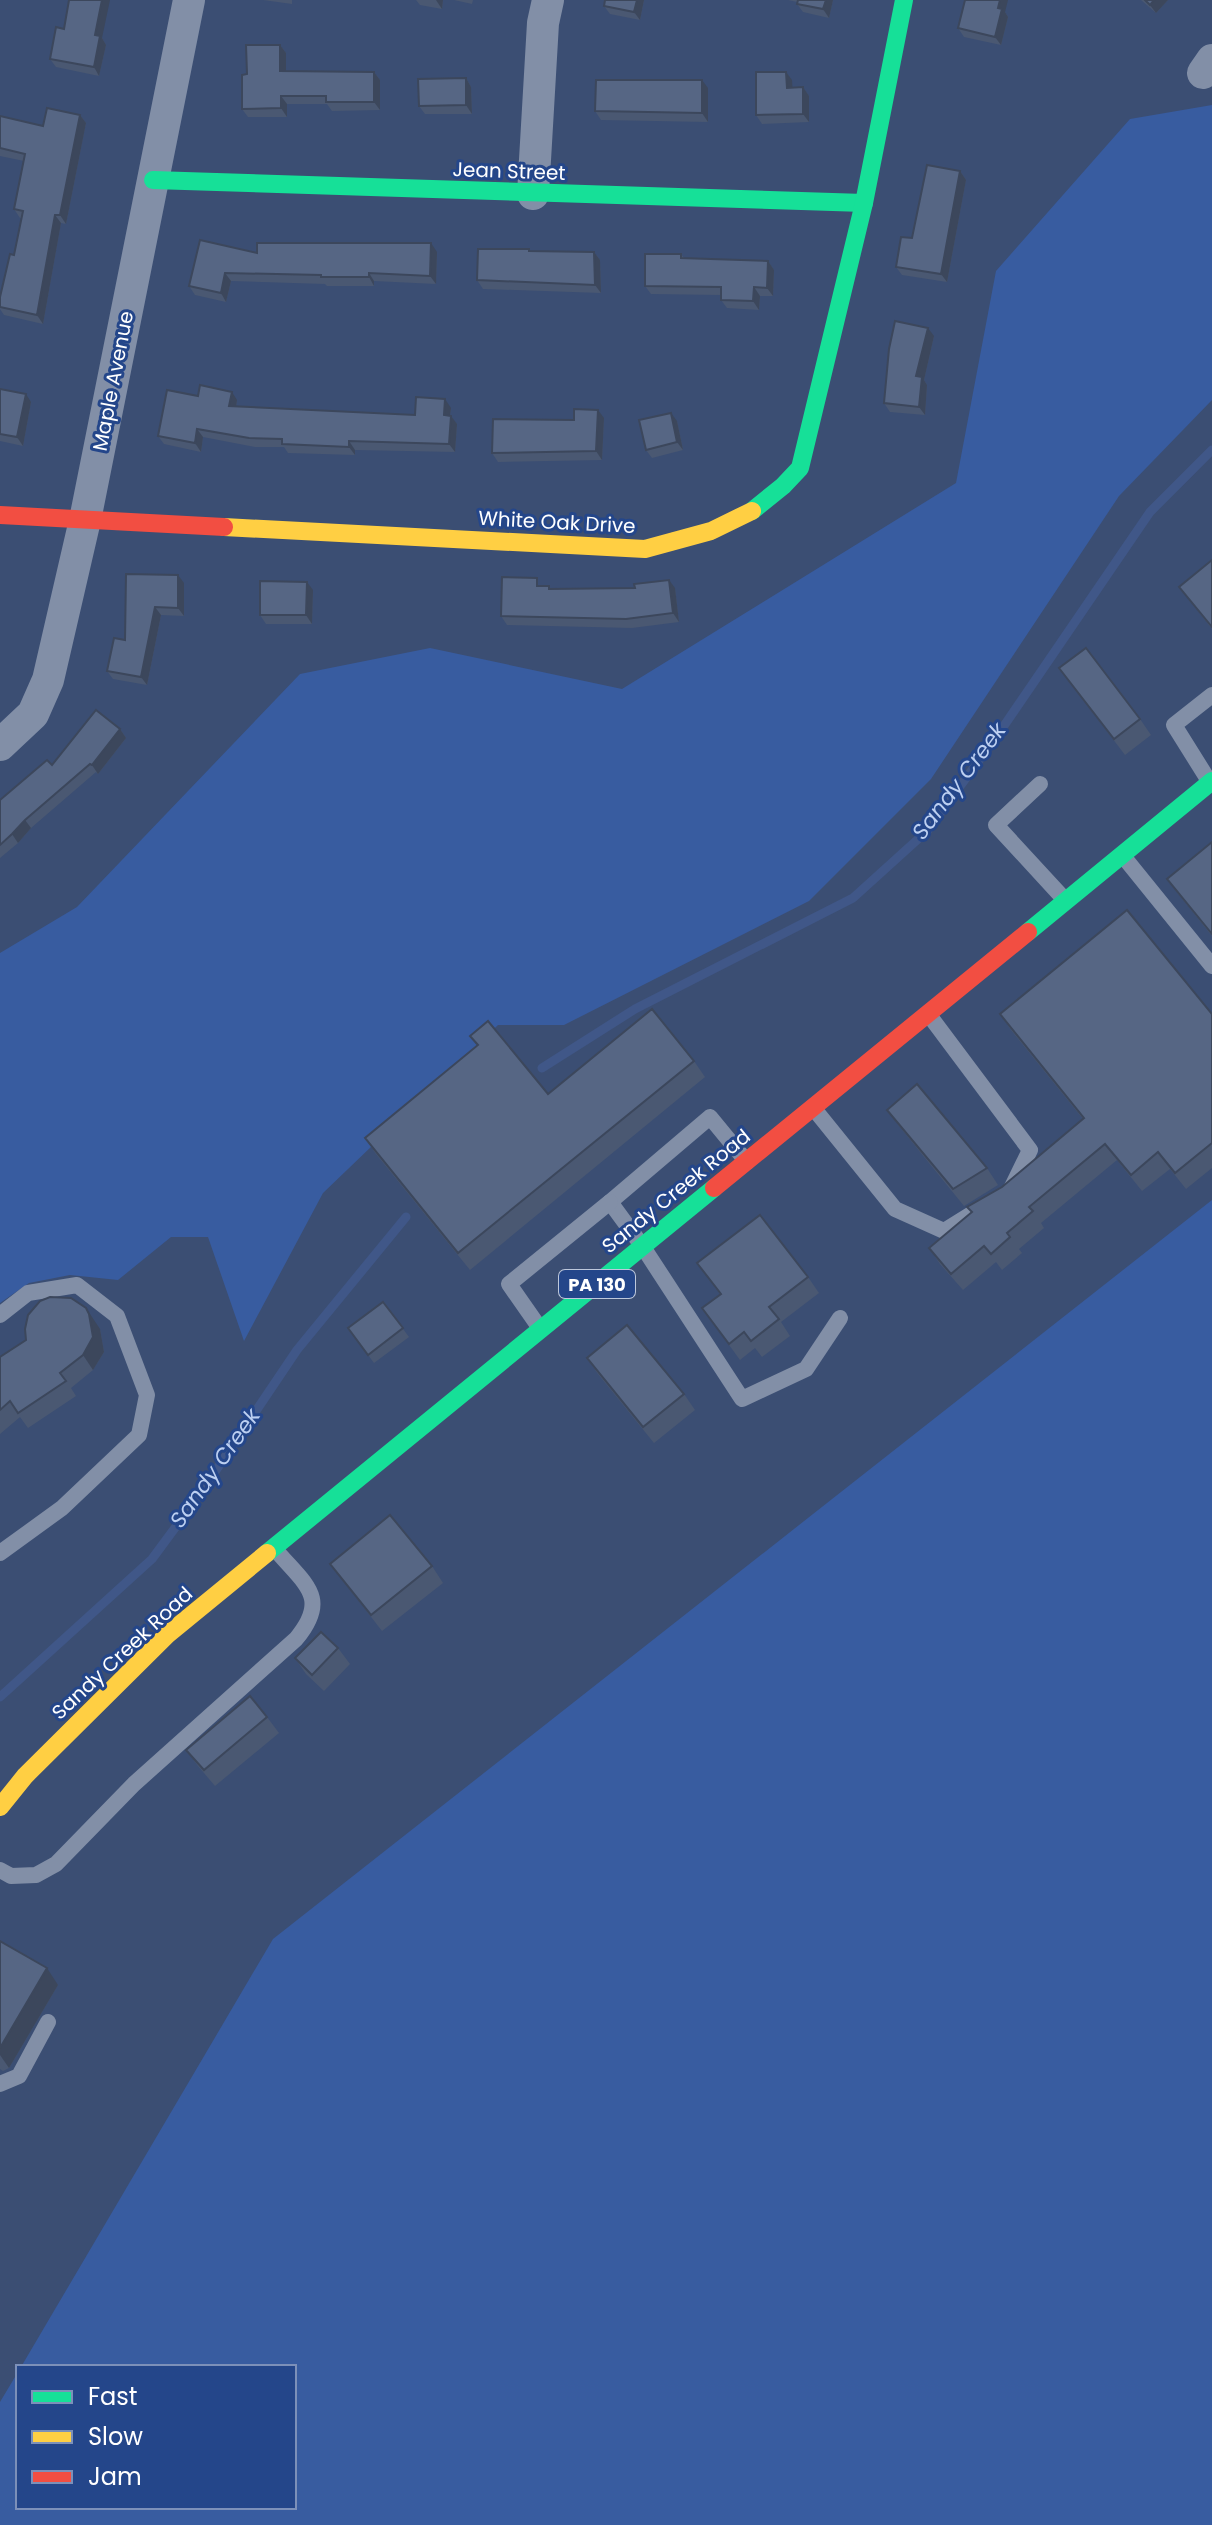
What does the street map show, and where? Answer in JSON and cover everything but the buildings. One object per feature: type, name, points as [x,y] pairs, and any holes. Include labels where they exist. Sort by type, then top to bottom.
[{"type":"street","name":"Maple Avenue","points":[[0,745],[33,714],[48,680],[85,520],[189,0]]},
{"type":"street","points":[[533,194],[543,23],[548,0]]},
{"type":"street","name":"White Oak Drive","points":[[0,515],[645,549],[699,537],[739,519],[778,493],[800,468],[864,203],[904,0]]},
{"type":"street","name":"Jean Street","points":[[153,180],[864,203]]},
{"type":"street","name":"Sandy Creek Road","points":[[0,1807],[25,1776],[167,1635],[1211,782]]},
{"type":"lane","points":[[1211,782],[1174,725],[1212,695]]},
{"type":"lane","points":[[1040,784],[996,825],[1066,901]]},
{"type":"lane","points":[[1122,855],[1212,966]]},
{"type":"lane","points":[[813,1107],[895,1209],[944,1231],[1012,1189],[1030,1150],[928,1013]]},
{"type":"lane","points":[[541,1330],[509,1284],[710,1117],[747,1162]]},
{"type":"lane","points":[[610,1202],[742,1399],[806,1369],[840,1318]]},
{"type":"lane","points":[[0,1315],[28,1293],[77,1285],[117,1316],[147,1395],[139,1435],[62,1508],[0,1553]]},
{"type":"lane","points":[[0,1870],[11,1876],[36,1875],[56,1864],[134,1784],[296,1639],[310,1622],[314,1609],[312,1596],[274,1548]]},
{"type":"lane","points":[[0,2084],[19,2076],[48,2022]]},
{"type":"shaded area","points":[[1212,105],[1212,400],[1119,496],[931,779],[809,901],[564,1025],[498,1025],[323,1193],[244,1341],[208,1237],[171,1237],[118,1280],[70,1275],[29,1283],[0,1303],[0,953],[77,907],[300,674],[430,648],[622,689],[956,483],[996,271],[1130,119]]},
{"type":"shaded area","points":[[1212,1200],[1212,2525],[0,2525],[0,2402],[16,2375],[16,2509],[296,2509],[296,2365],[22,2365],[273,1939]]},
{"type":"waterway","name":"Sandy Creek","points":[[542,1068],[635,1009],[853,898],[927,831],[997,736],[1150,512],[1212,450]]},
{"type":"waterway","name":"Sandy Creek","points":[[0,1697],[152,1559],[297,1350],[406,1217]]},
{"type":"traffic: fast","points":[[752,511],[800,468],[864,203],[904,0]]},
{"type":"traffic: fast","points":[[153,180],[864,203]]},
{"type":"traffic: fast","points":[[1028,932],[1212,781]]},
{"type":"traffic: fast","points":[[267,1553],[714,1188]]},
{"type":"traffic: slow","points":[[224,527],[645,549],[711,531],[752,511]]},
{"type":"traffic: slow","points":[[0,1807],[25,1776],[167,1635],[267,1553]]},
{"type":"traffic: jam","points":[[0,515],[224,527]]},
{"type":"traffic: jam","points":[[714,1188],[1028,932]]}]
